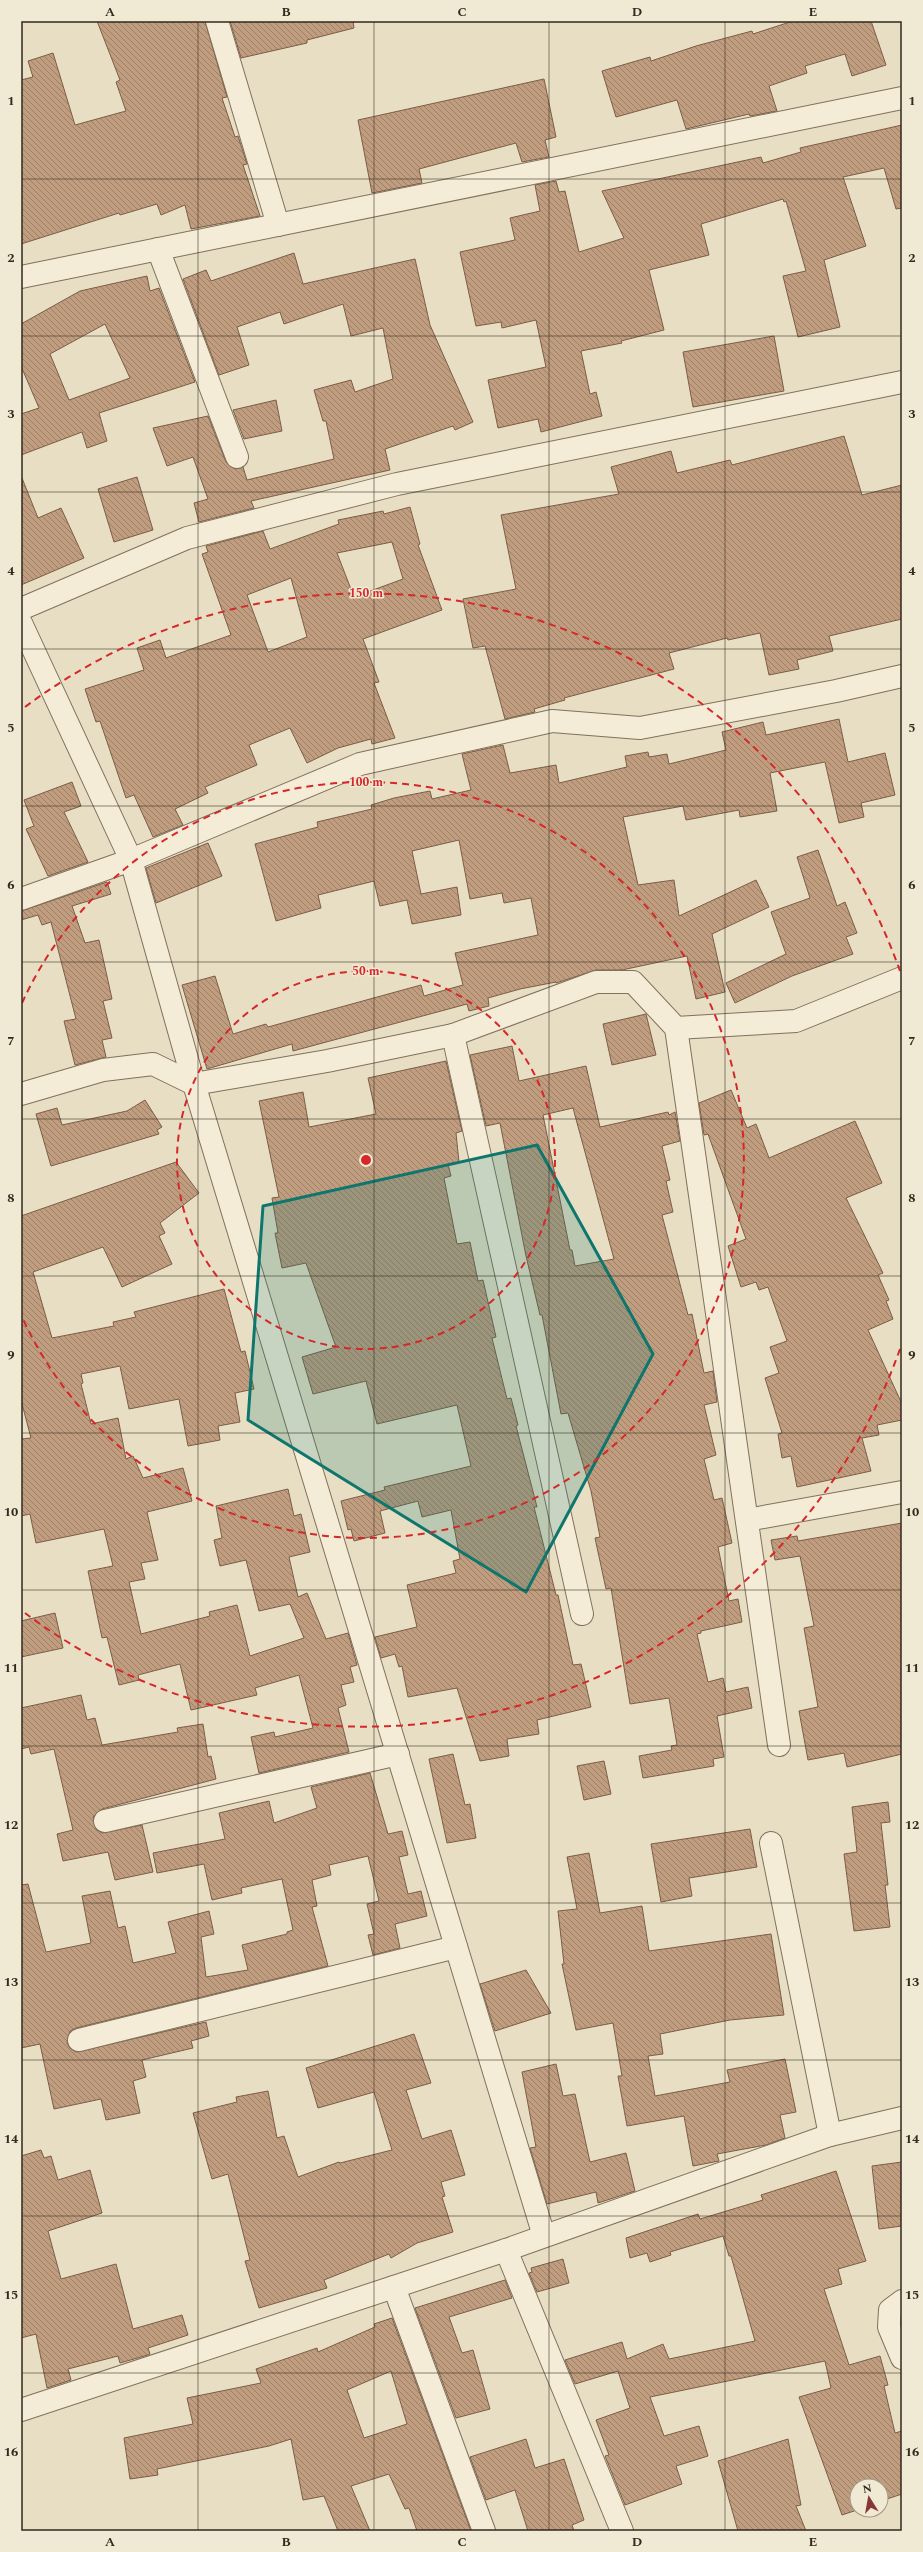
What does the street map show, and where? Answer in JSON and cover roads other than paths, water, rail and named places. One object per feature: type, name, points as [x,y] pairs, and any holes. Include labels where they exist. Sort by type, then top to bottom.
[{"type":"street","points":[[217,21],[278,225]]},
{"type":"street","points":[[21,277],[902,98]]},
{"type":"street","points":[[158,249],[237,457]]},
{"type":"street","points":[[21,609],[187,538],[398,484],[902,382]]},
{"type":"street","points":[[22,631],[131,860],[194,1084],[544,2236]]},
{"type":"street","points":[[21,899],[131,860],[360,764],[552,721],[640,728],[836,691],[902,676]]},
{"type":"street","points":[[676,1028],[796,1022],[902,978]]},
{"type":"street","points":[[21,1094],[103,1070],[152,1064],[194,1084],[327,1061],[453,1035],[596,982],[633,982],[676,1028],[779,1745]]},
{"type":"street","points":[[453,1035],[582,1614]]},
{"type":"street","points":[[747,1520],[902,1492]]},
{"type":"street","points":[[105,1821],[398,1754]]},
{"type":"street","points":[[771,1843],[830,2135]]},
{"type":"street","points":[[79,2040],[456,1947]]},
{"type":"street","points":[[21,2410],[506,2250],[830,2135],[902,2118]]},
{"type":"street","points":[[506,2250],[622,2531]]},
{"type":"street","points":[[394,2287],[484,2531]]},
{"type":"street","points":[[902,2301],[890,2310],[889,2327],[902,2358]]}]
